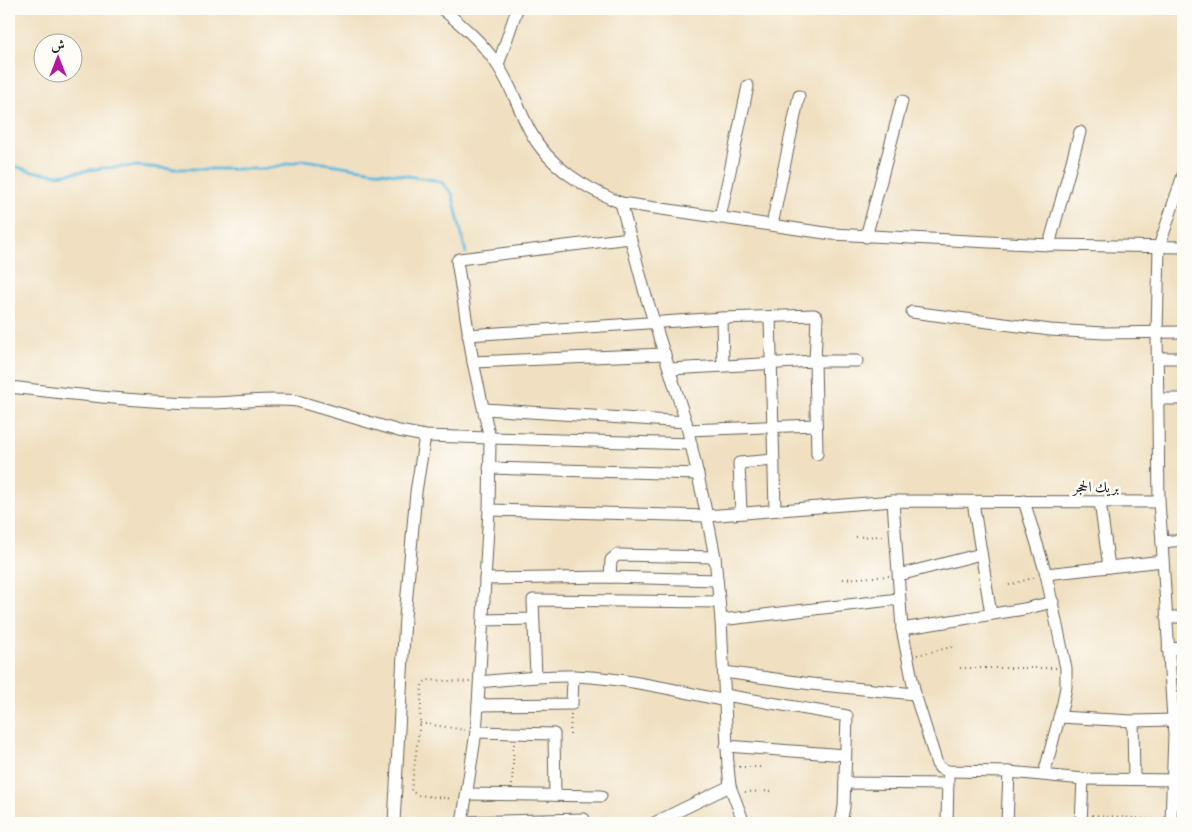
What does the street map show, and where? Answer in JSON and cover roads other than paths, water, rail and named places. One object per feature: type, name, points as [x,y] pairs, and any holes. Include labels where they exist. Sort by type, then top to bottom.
[{"type":"street","points":[[442,9],[460,23],[488,51],[511,88],[531,132],[544,150],[568,176],[621,203],[720,218],[866,236],[1049,245],[1183,247]]},
{"type":"street","points":[[498,65],[517,9]]},
{"type":"street","points":[[720,218],[748,86]]},
{"type":"street","points":[[772,225],[799,96]]},
{"type":"street","points":[[866,236],[902,101]]},
{"type":"street","points":[[1049,245],[1080,132]]},
{"type":"street","points":[[1183,174],[1159,247],[1158,333],[1159,502],[1168,649],[1179,735],[1178,780],[1171,822],[1183,822]]},
{"type":"street","points":[[621,203],[645,292],[692,444],[707,516],[720,602],[728,767],[731,789],[744,823]]},
{"type":"street","points":[[584,819],[462,823],[476,732],[480,682],[489,510],[490,439],[473,362],[456,264],[459,259],[630,238]]},
{"type":"street","points":[[912,312],[1050,330],[1183,332]]},
{"type":"street","points":[[468,335],[722,318],[816,316],[817,454]]},
{"type":"street","points":[[770,317],[775,510]]},
{"type":"street","points":[[722,318],[722,366]]},
{"type":"street","points":[[473,362],[665,354]]},
{"type":"street","points":[[1158,358],[1183,358]]},
{"type":"street","points":[[670,369],[815,361],[857,361]]},
{"type":"street","points":[[9,387],[158,402],[202,404],[281,399],[298,401],[399,431],[425,436],[692,444]]},
{"type":"street","points":[[1158,400],[1183,399]]},
{"type":"street","points":[[484,409],[687,426],[772,427],[816,425]]},
{"type":"street","points":[[394,823],[403,632],[416,492],[425,436]]},
{"type":"street","points":[[741,513],[739,463],[773,460]]},
{"type":"street","points":[[489,468],[698,474]]},
{"type":"street","points":[[893,501],[902,629],[916,694],[937,764],[940,768],[948,771],[1044,774],[1083,779],[1178,780]]},
{"type":"street","name":"بريك الحجر","points":[[489,510],[707,516],[893,501],[1159,502]]},
{"type":"street","points":[[1024,501],[1046,574],[1066,668],[1066,687],[1044,774]]},
{"type":"street","points":[[973,502],[991,614]]},
{"type":"street","points":[[1100,502],[1109,567]]},
{"type":"street","points":[[1162,542],[1183,540]]},
{"type":"street","points":[[899,575],[981,554]]},
{"type":"street","points":[[610,578],[611,560],[617,555],[714,557]]},
{"type":"street","points":[[1046,574],[1163,561]]},
{"type":"street","points":[[485,579],[610,578],[717,580]]},
{"type":"street","points":[[721,620],[899,599]]},
{"type":"street","points":[[536,677],[533,600],[720,602]]},
{"type":"street","points":[[902,629],[1053,602]]},
{"type":"street","points":[[1166,617],[1183,617]]},
{"type":"street","points":[[484,620],[533,619]]},
{"type":"street","points":[[1168,649],[1183,648]]},
{"type":"street","points":[[724,672],[811,684],[916,694]]},
{"type":"street","points":[[480,682],[574,676],[616,680],[847,716],[844,813],[841,823]]},
{"type":"street","points":[[478,705],[572,704],[574,676]]},
{"type":"street","points":[[1059,717],[1133,721],[1176,713]]},
{"type":"street","points":[[1133,721],[1134,779]]},
{"type":"street","points":[[476,732],[554,734],[555,794]]},
{"type":"street","points":[[726,746],[845,756]]},
{"type":"street","points":[[947,823],[948,771]]},
{"type":"street","points":[[1007,823],[1009,772]]},
{"type":"street","points":[[1082,819],[1083,779]]},
{"type":"street","points":[[845,783],[948,784]]},
{"type":"street","points":[[654,823],[731,789]]},
{"type":"street","points":[[466,797],[512,794],[601,796]]},
{"type":"waterway","points":[[9,164],[30,171],[59,175],[103,168],[138,166],[173,169],[266,169],[304,160],[440,181],[452,193],[466,253]]}]
